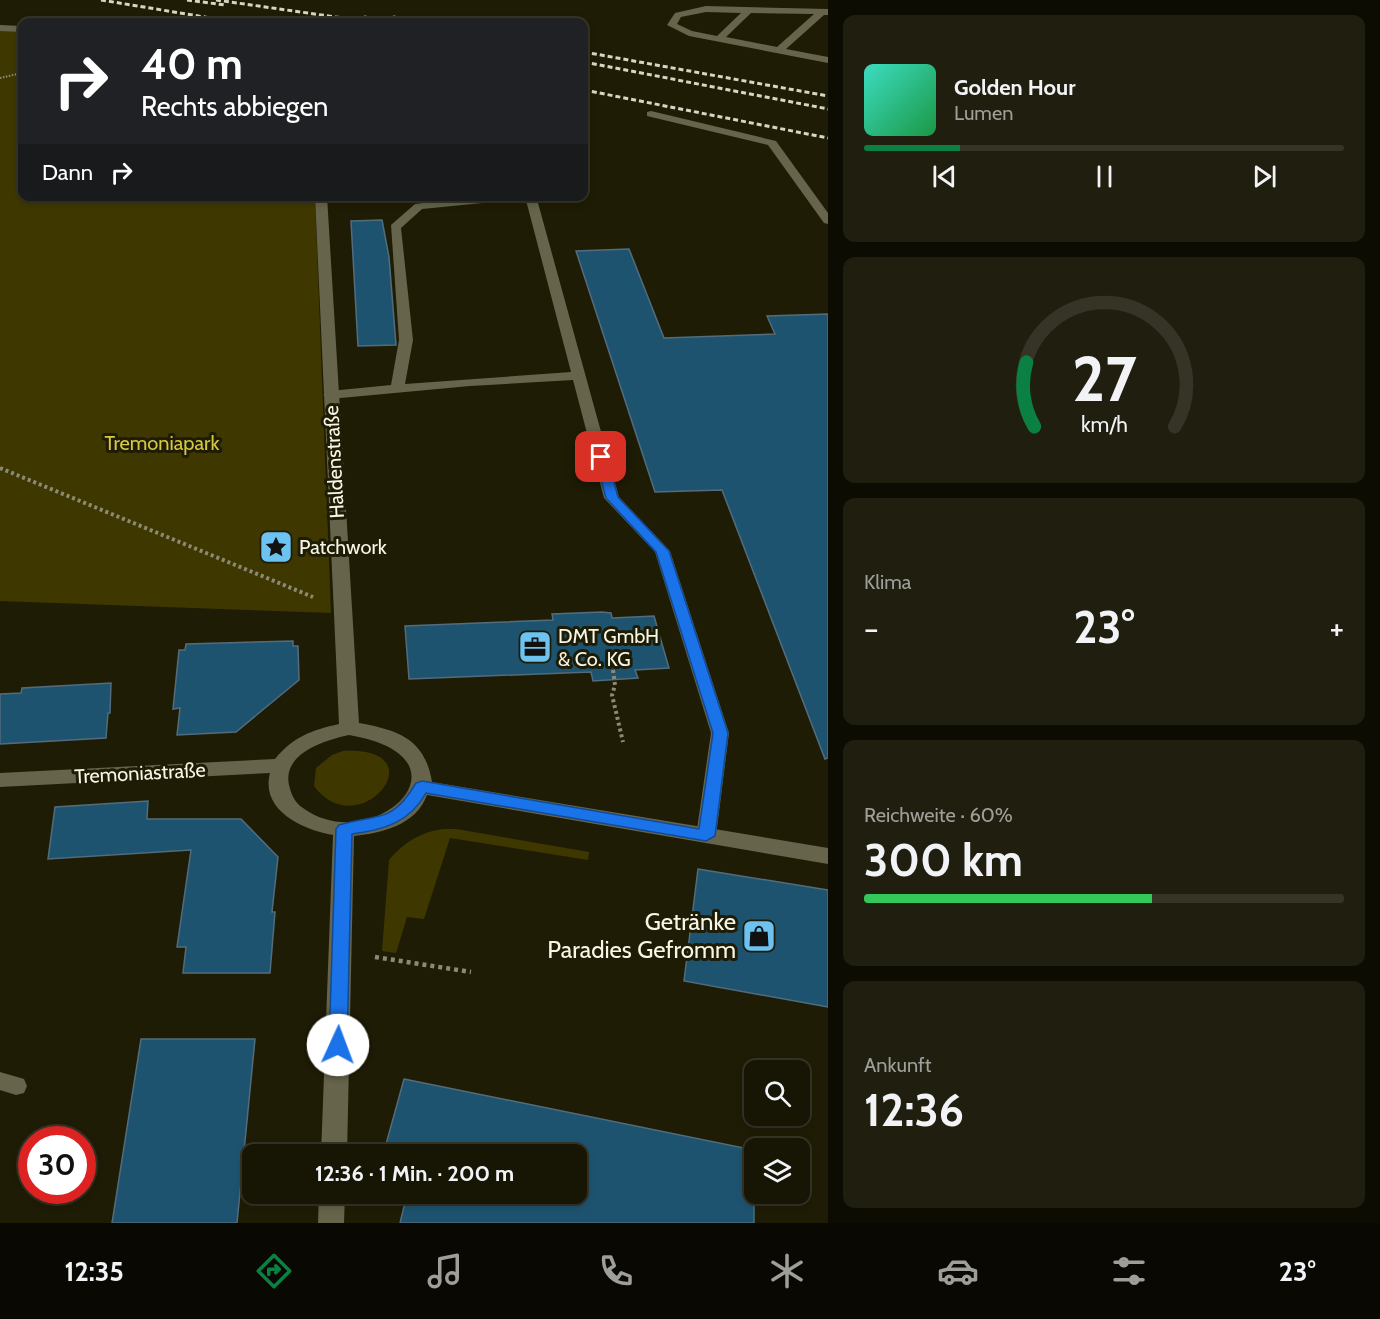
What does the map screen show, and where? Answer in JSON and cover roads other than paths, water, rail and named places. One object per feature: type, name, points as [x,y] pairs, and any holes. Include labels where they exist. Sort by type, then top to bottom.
[{"type":"street","points":[[0,28],[18,29]]},
{"type":"street","name":"Haldenstraße","points":[[321,201],[349,728]]},
{"type":"street","points":[[349,728],[383,732],[407,745],[422,768],[422,787],[412,804],[390,820],[375,825],[344,829],[320,825],[293,811],[280,795],[277,784],[279,766],[293,748],[307,738],[323,732],[349,728]]},
{"type":"street","name":"Tremoniastraße","points":[[0,780],[279,766]]},
{"type":"street","points":[[422,787],[828,856]]},
{"type":"street","points":[[334,1144],[344,829]]},
{"type":"street","points":[[331,1223],[332,1204]]},
{"type":"lane","points":[[825,12],[706,9],[678,15],[672,26],[689,33],[828,60]]},
{"type":"lane","points":[[719,39],[749,10]]},
{"type":"lane","points":[[780,50],[825,12]]},
{"type":"lane","points":[[651,114],[772,143],[828,221]]},
{"type":"lane","points":[[397,388],[406,340],[395,227],[419,206],[472,201]]},
{"type":"lane","points":[[530,201],[612,498],[662,551],[720,733],[706,836]]},
{"type":"lane","points":[[330,395],[397,388],[579,376]]},
{"type":"railway","points":[[101,0],[211,18]]},
{"type":"railway","points":[[187,0],[225,5]]},
{"type":"railway","points":[[216,0],[343,18]]},
{"type":"railway","points":[[364,17],[372,18]]},
{"type":"railway","points":[[393,17],[401,18]]},
{"type":"railway","points":[[588,53],[828,96]]},
{"type":"railway","points":[[588,63],[828,109]]},
{"type":"railway","points":[[588,91],[828,138]]},
{"type":"place","name":"Patchwork","points":[[276,547]]},
{"type":"place","name":"DMT GmbH & Co. KG","points":[[535,647]]},
{"type":"place","name":"Getränke Paradies Gefromm","points":[[759,936]]},
{"type":"park label","name":"Tremoniapark","points":[[162,443]]}]
